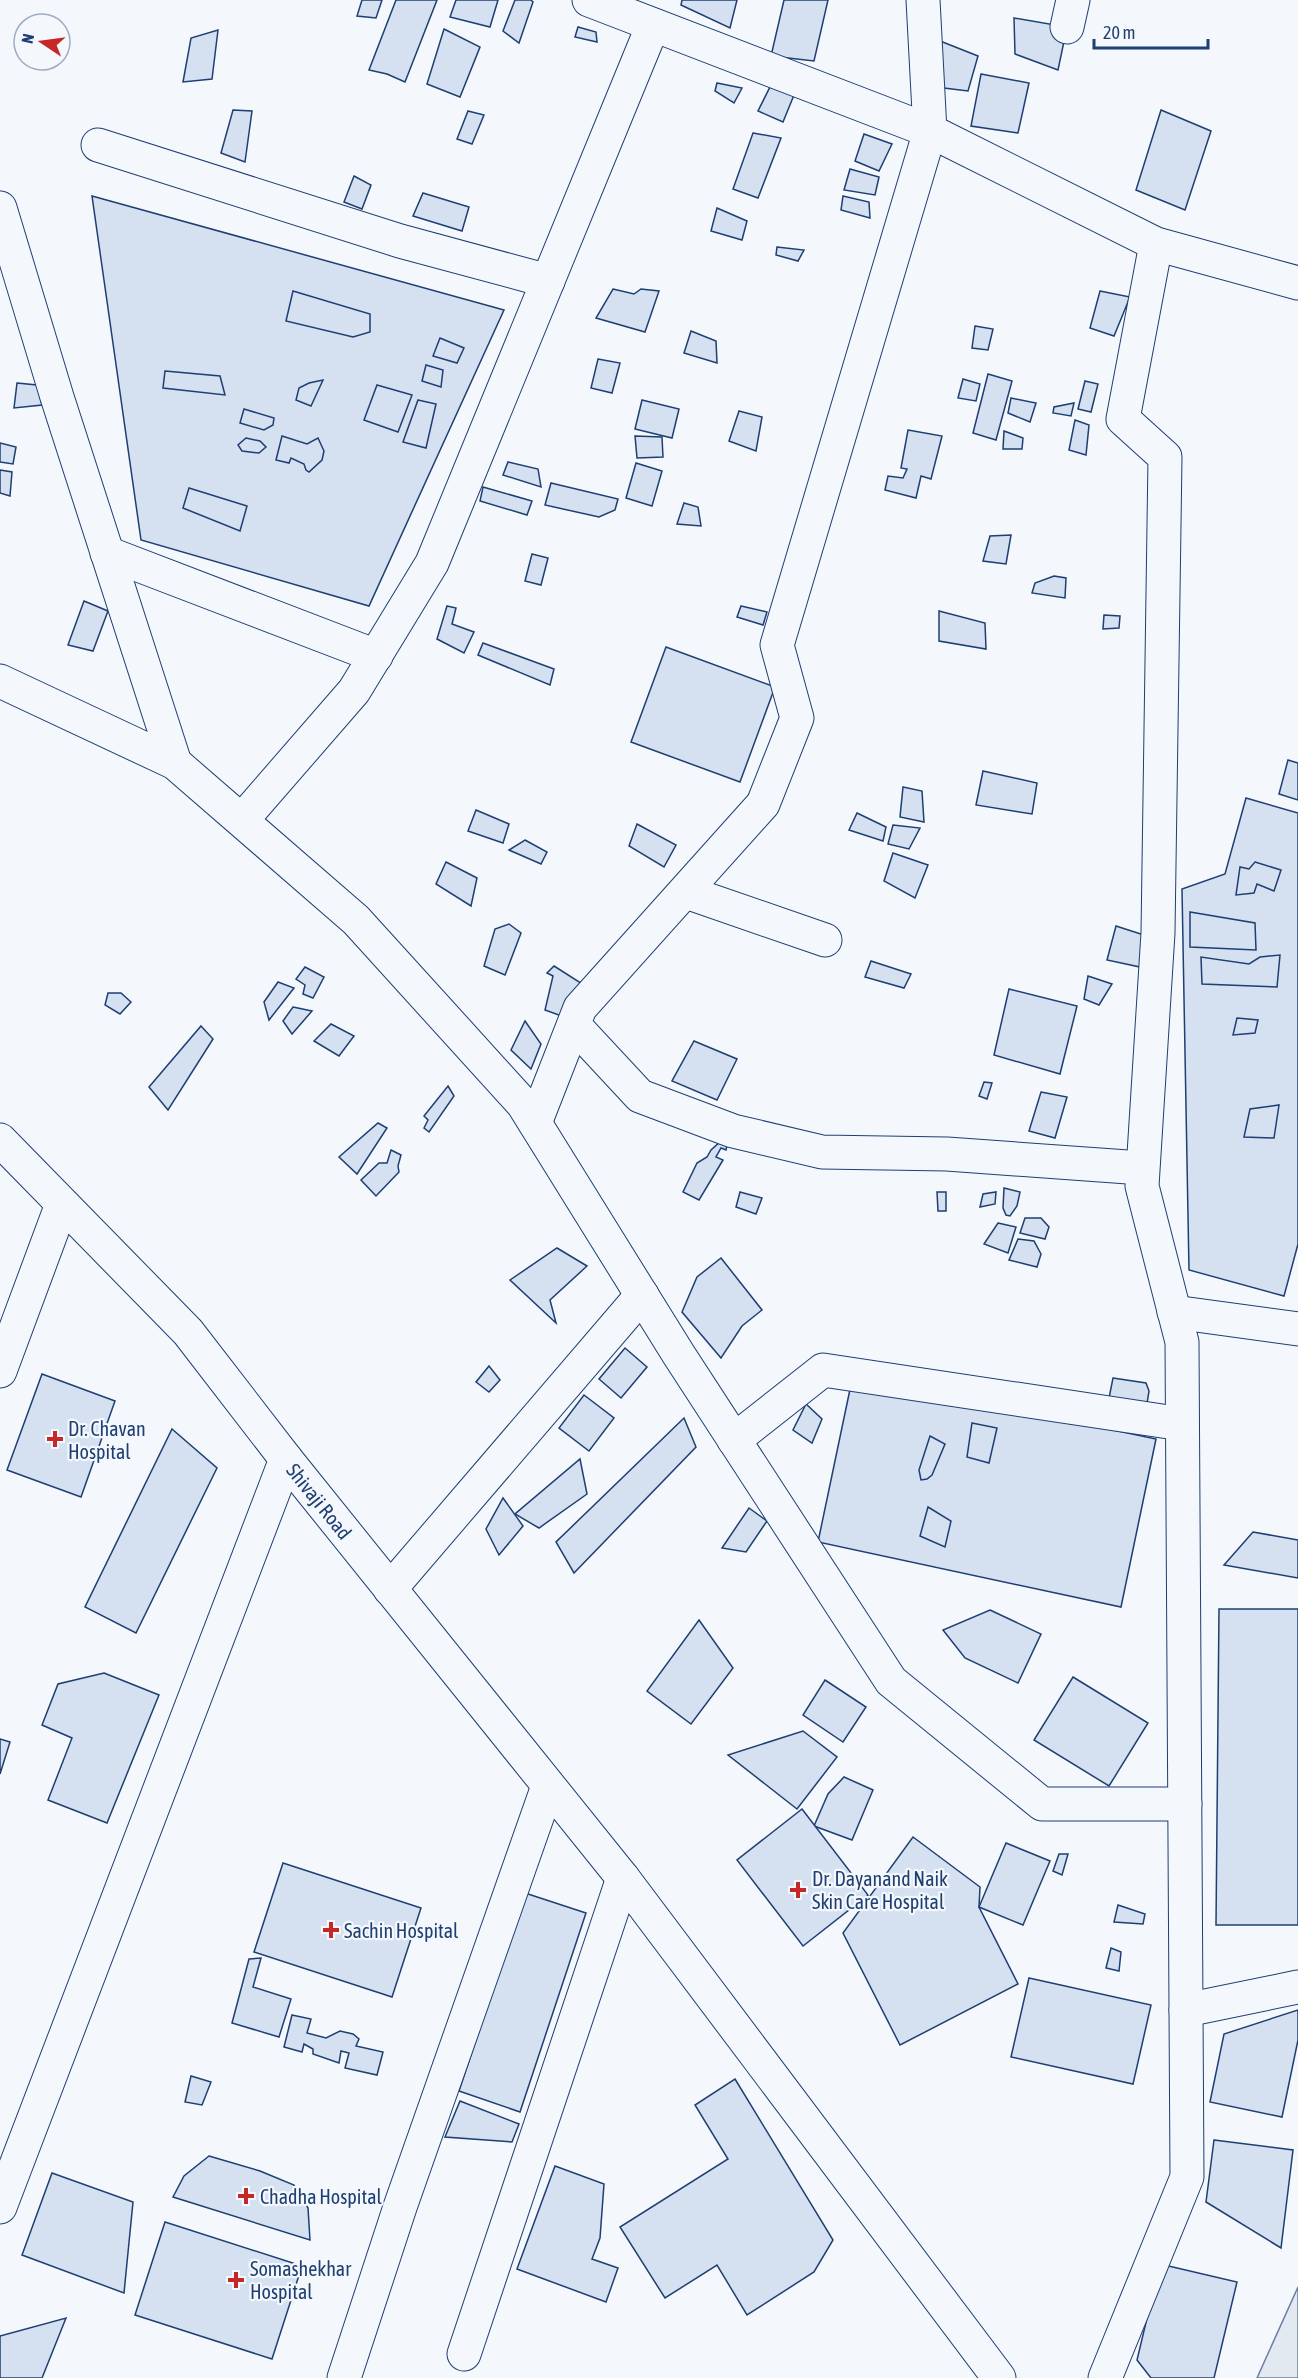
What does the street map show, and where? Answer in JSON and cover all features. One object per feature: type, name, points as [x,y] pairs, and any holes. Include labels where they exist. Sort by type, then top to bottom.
[{"type":"street","points":[[589,0],[930,131],[1156,244],[1298,282]]},
{"type":"street","points":[[535,1123],[580,1008],[763,804],[797,718],[777,645],[930,131],[923,0]]},
{"type":"street","points":[[242,820],[354,691],[432,563],[653,25]]},
{"type":"street","points":[[98,145],[400,242],[548,281]]},
{"type":"street","points":[[0,208],[57,397],[175,763]]},
{"type":"street","points":[[1105,2378],[1187,2177],[1182,1342],[1142,1186],[1158,933],[1165,457],[1123,419],[1156,244]]},
{"type":"street","points":[[107,553],[376,656]]},
{"type":"street","points":[[0,681],[175,763],[356,920],[523,1104],[734,1440],[891,1681],[1042,1804],[1185,1804]]},
{"type":"street","points":[[686,892],[825,940]]},
{"type":"street","points":[[574,1025],[640,1096],[733,1131],[822,1152],[947,1154],[1142,1168]]},
{"type":"street","name":"Shivaji Road","points":[[0,1140],[188,1332],[286,1460],[623,1878],[999,2378]]},
{"type":"street","points":[[0,1371],[62,1204]]},
{"type":"street","points":[[390,1589],[642,1295]]},
{"type":"street","points":[[1174,1312],[1298,1329]]},
{"type":"street","points":[[734,1440],[823,1370],[1182,1424]]},
{"type":"street","points":[[0,2207],[286,1460]]},
{"type":"street","points":[[344,2378],[400,2207],[548,1785]]},
{"type":"street","points":[[464,2354],[623,1878]]},
{"type":"street","points":[[1186,2010],[1298,1987]]},
{"type":"shaded area","points":[[1298,2287],[1298,2378],[1257,2378]]},
{"type":"building","points":[[362,0],[382,0],[376,18],[357,16]]},
{"type":"building","points":[[396,0],[437,0],[405,82],[387,74],[369,70]]},
{"type":"building","points":[[456,0],[498,0],[490,27],[450,17]]},
{"type":"building","points":[[515,0],[533,2],[519,43],[503,31]]},
{"type":"building","points":[[682,0],[737,0],[730,28],[681,5]]},
{"type":"building","points":[[784,0],[828,0],[814,61],[771,56]]},
{"type":"building","points":[[1014,18],[1067,27],[1058,70],[1015,54]]},
{"type":"building","points":[[578,27],[596,32],[597,42],[575,37]]},
{"type":"building","points":[[444,29],[480,47],[460,97],[427,84]]},
{"type":"building","points":[[218,30],[212,79],[183,82],[191,38]]},
{"type":"building","points":[[935,39],[978,56],[968,91],[944,88]]},
{"type":"building","points":[[981,74],[1029,83],[1018,133],[971,126]]},
{"type":"building","points":[[717,83],[742,88],[734,103],[715,91]]},
{"type":"building","points":[[770,87],[794,95],[783,122],[758,111]]},
{"type":"building","points":[[233,110],[252,111],[245,162],[221,153]]},
{"type":"building","points":[[1161,110],[1211,131],[1185,210],[1136,190]]},
{"type":"building","points":[[468,111],[484,115],[472,144],[457,139]]},
{"type":"building","points":[[753,133],[781,138],[758,198],[733,189]]},
{"type":"building","points":[[864,134],[892,144],[879,171],[855,161]]},
{"type":"building","points":[[850,169],[879,177],[875,195],[844,190]]},
{"type":"building","points":[[354,176],[371,185],[362,209],[344,202]]},
{"type":"building","points":[[423,193],[469,207],[462,231],[413,216]]},
{"type":"building","points":[[92,196],[504,310],[369,606],[141,540]]},
{"type":"building","points":[[843,196],[869,202],[870,218],[841,210]]},
{"type":"building","points":[[717,208],[747,221],[742,240],[711,231]]},
{"type":"building","points":[[777,247],[804,250],[798,261],[776,255]]},
{"type":"building","points":[[613,289],[634,294],[641,289],[659,291],[645,332],[596,318]]},
{"type":"building","points":[[293,291],[370,314],[370,332],[353,337],[286,321]]},
{"type":"building","points":[[1100,291],[1130,297],[1114,336],[1090,328]]},
{"type":"building","points":[[975,326],[993,329],[988,350],[972,348]]},
{"type":"building","points":[[691,331],[716,341],[717,363],[684,353]]},
{"type":"building","points":[[440,338],[464,348],[457,363],[433,356]]},
{"type":"building","points":[[598,359],[620,363],[612,393],[591,388]]},
{"type":"building","points":[[426,365],[443,370],[441,387],[422,381]]},
{"type":"building","points":[[165,371],[220,376],[225,395],[163,388]]},
{"type":"building","points":[[988,374],[1012,381],[996,440],[973,433]]},
{"type":"building","points":[[963,379],[980,384],[976,401],[958,398]]},
{"type":"building","points":[[323,380],[311,406],[296,400],[299,388]]},
{"type":"building","points":[[1085,381],[1098,384],[1091,412],[1078,409]]},
{"type":"building","points":[[17,383],[37,385],[42,405],[14,408]]},
{"type":"building","points":[[377,385],[412,395],[398,432],[364,420]]},
{"type":"building","points":[[1011,398],[1036,403],[1030,422],[1008,413]]},
{"type":"building","points":[[418,400],[436,404],[426,448],[403,442]]},
{"type":"building","points":[[642,400],[679,409],[672,438],[635,429]]},
{"type":"building","points":[[1074,403],[1071,416],[1053,413],[1054,407]]},
{"type":"building","points":[[244,409],[274,418],[273,425],[264,430],[240,423]]},
{"type":"building","points":[[739,411],[762,417],[756,451],[729,441]]},
{"type":"building","points":[[1075,420],[1089,425],[1086,455],[1069,450]]},
{"type":"building","points":[[908,430],[942,436],[931,479],[921,476],[916,498],[885,490],[888,476],[903,478],[907,469],[901,468]]},
{"type":"building","points":[[1004,431],[1023,438],[1022,449],[1003,449]]},
{"type":"building","points":[[282,436],[307,444],[318,438],[324,451],[322,460],[309,472],[304,464],[291,458],[289,463],[276,460]]},
{"type":"building","points":[[635,436],[662,437],[663,457],[637,458]]},
{"type":"building","points":[[246,438],[260,441],[266,447],[259,453],[242,451],[238,445]]},
{"type":"building","points":[[0,443],[16,447],[13,464],[0,462]]},
{"type":"building","points":[[508,462],[538,469],[541,487],[503,475]]},
{"type":"building","points":[[636,463],[662,471],[652,506],[626,498]]},
{"type":"building","points":[[0,470],[12,472],[10,496],[0,493]]},
{"type":"building","points":[[551,483],[618,499],[615,510],[599,517],[545,505]]},
{"type":"building","points":[[483,487],[532,501],[527,515],[480,501]]},
{"type":"building","points":[[189,488],[247,506],[240,531],[183,508]]},
{"type":"building","points":[[684,503],[698,507],[701,526],[677,524]]},
{"type":"building","points":[[1011,535],[1006,564],[983,561],[990,536]]},
{"type":"building","points":[[532,554],[548,558],[541,585],[525,581]]},
{"type":"building","points":[[1054,576],[1066,578],[1065,598],[1032,593],[1035,583]]},
{"type":"building","points":[[84,601],[108,611],[93,651],[68,645]]},
{"type":"building","points":[[447,606],[456,608],[452,624],[474,632],[464,653],[437,639]]},
{"type":"building","points":[[741,606],[767,612],[763,625],[737,617]]},
{"type":"building","points":[[939,611],[985,623],[986,649],[939,641]]},
{"type":"building","points":[[1104,615],[1120,616],[1119,628],[1103,629]]},
{"type":"building","points":[[483,643],[554,669],[550,685],[478,655]]},
{"type":"building","points":[[666,647],[775,687],[740,782],[631,742]]},
{"type":"building","points":[[1288,760],[1298,763],[1298,800],[1279,794]]},
{"type":"building","points":[[983,771],[1037,783],[1032,814],[976,805]]},
{"type":"building","points":[[903,787],[922,791],[924,822],[900,817]]},
{"type":"building","points":[[1246,798],[1298,813],[1298,1244],[1284,1296],[1189,1270],[1182,889],[1225,874]]},
{"type":"building","points":[[476,810],[509,824],[503,843],[468,831]]},
{"type":"building","points":[[857,813],[886,827],[883,841],[849,830]]},
{"type":"building","points":[[637,824],[676,845],[664,867],[629,846]]},
{"type":"building","points":[[893,825],[920,828],[909,849],[888,844]]},
{"type":"building","points":[[525,840],[547,852],[541,864],[509,850]]},
{"type":"building","points":[[893,853],[928,865],[915,898],[884,881]]},
{"type":"building","points":[[446,862],[477,878],[471,906],[436,884]]},
{"type":"building","points":[[1255,862],[1281,870],[1274,891],[1257,884],[1254,893],[1236,895],[1240,867],[1249,869]]},
{"type":"building","points":[[1190,912],[1255,923],[1256,950],[1190,947]]},
{"type":"building","points":[[509,924],[521,933],[505,975],[484,966],[495,929]]},
{"type":"building","points":[[1116,926],[1147,936],[1140,967],[1107,960]]},
{"type":"building","points":[[1280,955],[1277,987],[1202,984],[1201,957],[1249,964],[1260,957]]},
{"type":"building","points":[[871,961],[911,974],[904,988],[865,977]]},
{"type":"building","points":[[554,966],[584,985],[570,1019],[545,1010],[553,976],[547,973]]},
{"type":"building","points":[[305,967],[324,977],[313,998],[303,994],[305,985],[296,979]]},
{"type":"building","points":[[1088,976],[1112,984],[1099,1005],[1084,999]]},
{"type":"building","points":[[278,982],[294,988],[269,1020],[264,1002]]},
{"type":"building","points":[[1009,989],[1077,1006],[1060,1074],[994,1055]]},
{"type":"building","points":[[108,993],[121,993],[131,1002],[120,1014],[105,1005]]},
{"type":"building","points":[[293,1007],[312,1011],[292,1034],[283,1021]]},
{"type":"building","points":[[1237,1018],[1258,1020],[1255,1033],[1233,1035]]},
{"type":"building","points":[[525,1021],[541,1044],[531,1069],[511,1050]]},
{"type":"building","points":[[331,1024],[354,1036],[339,1056],[314,1041]]},
{"type":"building","points":[[201,1026],[213,1039],[168,1110],[149,1087]]},
{"type":"building","points":[[694,1041],[737,1059],[717,1100],[672,1081]]},
{"type":"building","points":[[984,1082],[992,1083],[987,1099],[979,1096]]},
{"type":"building","points":[[448,1086],[454,1096],[429,1132],[424,1128],[428,1120],[424,1116]]},
{"type":"building","points":[[1041,1092],[1067,1097],[1055,1138],[1029,1131]]},
{"type":"building","points":[[1279,1105],[1274,1138],[1244,1137],[1250,1109]]},
{"type":"building","points":[[378,1123],[387,1128],[357,1174],[339,1157]]},
{"type":"building","points":[[720,1142],[727,1145],[726,1150],[721,1148],[716,1157],[723,1160],[699,1200],[683,1192],[697,1163],[707,1157]]},
{"type":"building","points":[[391,1150],[401,1155],[399,1172],[376,1196],[361,1180],[379,1163],[387,1163]]},
{"type":"building","points":[[1004,1188],[1020,1192],[1017,1206],[1010,1216],[1006,1215],[1003,1208]]},
{"type":"building","points":[[740,1192],[762,1198],[756,1214],[736,1207]]},
{"type":"building","points":[[937,1192],[946,1192],[946,1211],[938,1211]]},
{"type":"building","points":[[996,1192],[995,1204],[980,1207],[983,1194]]},
{"type":"building","points":[[1025,1218],[1041,1218],[1049,1227],[1045,1239],[1020,1233]]},
{"type":"building","points":[[998,1223],[1016,1227],[1008,1253],[984,1244]]},
{"type":"building","points":[[1018,1239],[1034,1241],[1041,1254],[1037,1267],[1009,1260]]},
{"type":"building","points":[[557,1248],[587,1266],[550,1300],[556,1323],[510,1280]]},
{"type":"building","points":[[721,1258],[762,1310],[742,1326],[721,1358],[682,1312],[697,1277]]},
{"type":"building","points":[[625,1348],[647,1367],[621,1398],[599,1379]]},
{"type":"building","points":[[489,1366],[500,1380],[489,1392],[476,1382]]},
{"type":"building","points":[[42,1374],[115,1401],[81,1497],[7,1470]]},
{"type":"building","points":[[853,1375],[1156,1439],[1121,1607],[818,1542]]},
{"type":"building","points":[[1113,1378],[1146,1383],[1149,1391],[1145,1416],[1107,1408]]},
{"type":"building","points":[[584,1395],[614,1418],[589,1451],[559,1428]]},
{"type":"building","points":[[806,1404],[822,1419],[812,1443],[793,1430]]},
{"type":"building","points":[[684,1418],[696,1447],[574,1573],[556,1542]]},
{"type":"building","points":[[972,1423],[997,1428],[989,1463],[967,1457]]},
{"type":"building","points":[[172,1429],[217,1468],[136,1633],[85,1607]]},
{"type":"building","points":[[930,1436],[945,1444],[932,1475],[921,1480],[919,1470]]},
{"type":"building","points":[[580,1459],[587,1494],[539,1528],[515,1514]]},
{"type":"building","points":[[503,1498],[523,1526],[499,1555],[486,1529]]},
{"type":"building","points":[[928,1507],[951,1521],[945,1547],[920,1536]]},
{"type":"building","points":[[749,1508],[767,1521],[746,1552],[722,1548]]},
{"type":"building","points":[[1253,1532],[1298,1540],[1298,1578],[1224,1565]]},
{"type":"building","points":[[1219,1609],[1298,1609],[1298,1925],[1216,1925]]},
{"type":"building","points":[[990,1610],[1041,1634],[1018,1683],[965,1658],[943,1630]]},
{"type":"building","points":[[699,1620],[733,1668],[691,1724],[647,1691]]},
{"type":"building","points":[[104,1673],[159,1695],[107,1823],[48,1800],[72,1738],[42,1725],[58,1684]]},
{"type":"building","points":[[1073,1677],[1148,1723],[1109,1786],[1034,1740]]},
{"type":"building","points":[[825,1680],[866,1707],[843,1742],[803,1715]]},
{"type":"building","points":[[803,1731],[837,1757],[797,1809],[728,1755]]},
{"type":"building","points":[[0,1739],[10,1742],[0,1774]]},
{"type":"building","points":[[844,1777],[873,1790],[852,1840],[814,1826],[828,1794]]},
{"type":"building","points":[[802,1809],[868,1895],[803,1946],[737,1860]]},
{"type":"building","points":[[913,1837],[980,1887],[979,1907],[1018,1984],[900,2045],[843,1933]]},
{"type":"building","points":[[1006,1843],[1050,1861],[1023,1925],[979,1907]]},
{"type":"building","points":[[1059,1854],[1068,1854],[1062,1875],[1053,1871]]},
{"type":"building","points":[[283,1863],[421,1908],[392,1997],[254,1952]]},
{"type":"building","points":[[525,1893],[586,1913],[520,2112],[459,2091]]},
{"type":"building","points":[[1118,1905],[1145,1914],[1143,1924],[1114,1922]]},
{"type":"building","points":[[1111,1948],[1121,1952],[1119,1971],[1106,1968]]},
{"type":"building","points":[[261,1958],[253,1987],[291,1999],[279,2037],[232,2023],[249,1959]]},
{"type":"building","points":[[1029,1978],[1151,2005],[1133,2084],[1011,2057]]},
{"type":"building","points":[[1298,2010],[1298,2040],[1282,2117],[1210,2102],[1224,2034]]},
{"type":"building","points":[[292,2015],[311,2019],[307,2033],[326,2038],[340,2031],[353,2034],[359,2039],[356,2046],[383,2052],[377,2075],[345,2068],[349,2053],[341,2051],[339,2063],[313,2054],[313,2049],[304,2044],[302,2052],[284,2047]]},
{"type":"building","points":[[191,2076],[211,2082],[202,2105],[185,2102]]},
{"type":"building","points":[[735,2079],[833,2240],[814,2272],[747,2315],[717,2265],[665,2298],[620,2227],[728,2159],[695,2105]]},
{"type":"building","points":[[460,2101],[519,2124],[512,2142],[445,2137]]},
{"type":"building","points":[[1214,2140],[1293,2150],[1281,2248],[1206,2202]]},
{"type":"building","points":[[209,2156],[260,2171],[294,2185],[308,2208],[310,2240],[173,2197],[184,2176]]},
{"type":"building","points":[[555,2166],[604,2184],[600,2238],[592,2259],[618,2268],[606,2302],[517,2269]]},
{"type":"building","points":[[52,2173],[133,2202],[124,2293],[22,2255]]},
{"type":"building","points":[[165,2222],[302,2266],[272,2359],[135,2315]]},
{"type":"building","points":[[1160,2264],[1237,2282],[1214,2378],[1151,2378],[1137,2360]]},
{"type":"building","points":[[66,2318],[42,2378],[0,2378],[0,2336]]},
{"type":"place","name":"Dr. Chavan Hospital","points":[[55,1439]]},
{"type":"place","name":"Dr. Dayanand Naik Skin Care Hospital","points":[[798,1890]]},
{"type":"place","name":"Sachin Hospital","points":[[331,1930]]},
{"type":"place","name":"Chadha Hospital","points":[[246,2196]]},
{"type":"place","name":"Somashekhar Hospital","points":[[236,2280]]}]
